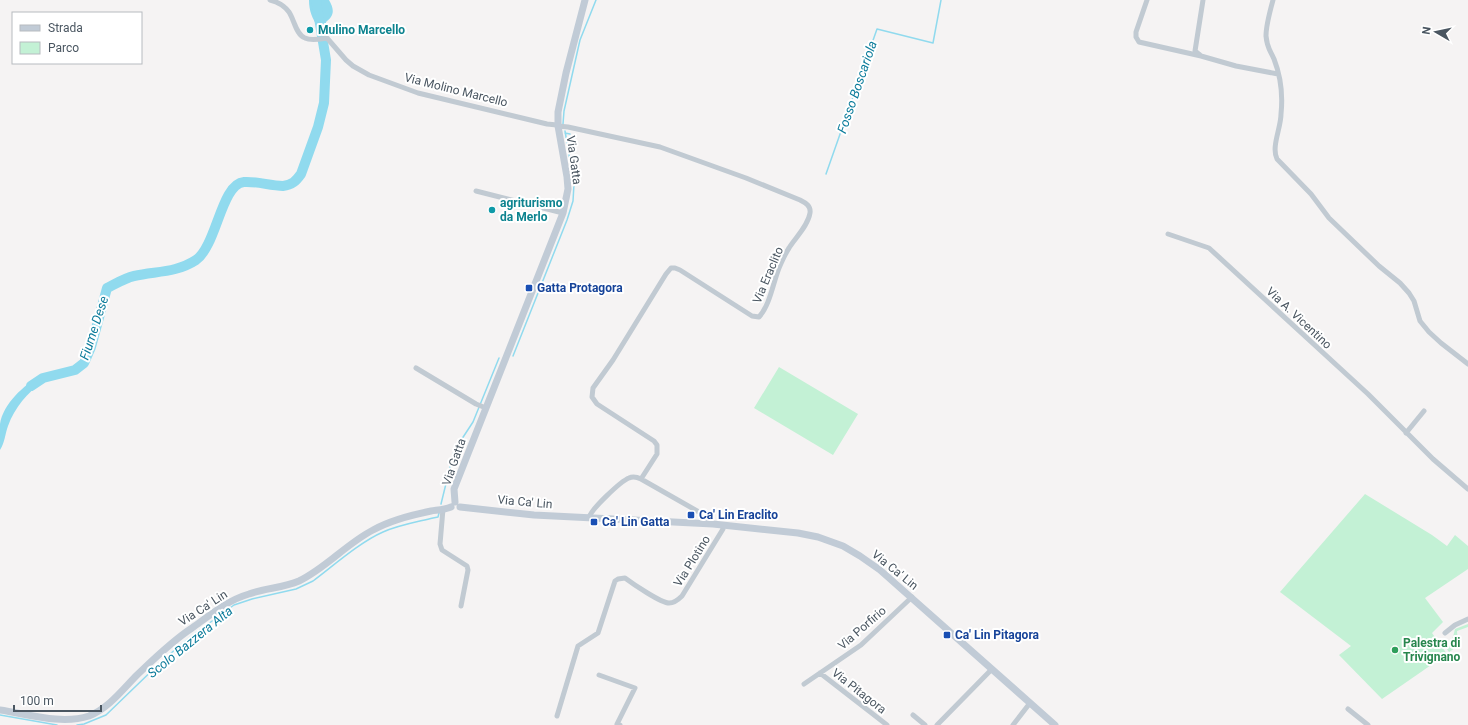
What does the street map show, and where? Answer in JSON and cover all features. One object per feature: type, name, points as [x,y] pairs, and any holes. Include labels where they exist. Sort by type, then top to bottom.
[{"type":"street","name":"Via Molino Marcello","points":[[270,0],[281,3],[289,12],[301,36],[306,39],[327,38],[342,56],[353,66],[369,75],[418,93],[546,124],[557,125]]},
{"type":"street","name":"Via Gatta","points":[[455,505],[454,489],[483,406],[563,213],[568,189],[557,125],[560,98],[585,0]]},
{"type":"street","points":[[1147,0],[1136,32],[1136,37],[1139,42],[1201,56],[1236,66],[1278,74]]},
{"type":"street","points":[[1201,56],[1195,51],[1203,0]]},
{"type":"street","points":[[1273,0],[1266,35],[1268,49],[1274,59],[1282,91],[1280,127],[1274,148],[1277,159],[1311,194],[1329,218],[1409,293],[1414,301],[1420,321],[1429,332],[1441,344],[1468,364]]},
{"type":"street","name":"Via Eraclito","points":[[557,125],[660,147],[679,153],[805,202],[810,208],[809,216],[789,248],[780,267],[763,313],[759,317],[752,316],[680,270],[671,268],[613,360],[593,388],[592,397],[597,404],[654,441],[657,445],[657,454],[641,479]]},
{"type":"street","points":[[476,191],[563,213]]},
{"type":"street","name":"Via A. Vicentino","points":[[1168,234],[1209,248],[1368,394],[1433,459],[1468,489]]},
{"type":"street","points":[[416,368],[483,406]]},
{"type":"street","points":[[1406,433],[1424,411]]},
{"type":"street","points":[[588,518],[589,514],[595,507],[625,480],[632,477],[641,479],[706,516],[713,524]]},
{"type":"street","name":"Via Ca' Lin","points":[[0,710],[60,720],[75,719],[90,715],[102,709],[112,701],[154,658],[182,634],[227,603],[248,594],[286,586],[299,581],[365,534],[380,526],[455,505],[534,514],[588,518],[713,524],[798,533],[831,542],[851,551],[870,563],[912,597],[1052,724]]},
{"type":"street","points":[[443,509],[440,544],[442,550],[465,564],[468,570],[461,606]]},
{"type":"street","name":"Via Plotino","points":[[557,716],[578,646],[598,632],[615,582],[618,579],[625,578],[664,603],[673,603],[678,600],[723,529],[722,525]]},
{"type":"street","name":"Via Porfirio","points":[[804,684],[861,646],[912,597]]},
{"type":"street","points":[[1445,633],[1455,625],[1468,619]]},
{"type":"street","points":[[937,725],[992,669]]},
{"type":"street","name":"Via Pitagora","points":[[820,672],[886,725]]},
{"type":"street","points":[[599,675],[635,688],[617,724],[620,725]]},
{"type":"street","points":[[1012,725],[1030,703]]},
{"type":"street","points":[[1348,709],[1368,725]]},
{"type":"street","points":[[913,715],[925,725]]},
{"type":"green space","points":[[779,367],[858,414],[833,455],[754,408]]},
{"type":"green space","points":[[1365,494],[1432,535],[1447,546],[1455,535],[1468,546],[1468,569],[1425,598],[1443,622],[1432,633],[1447,654],[1382,699],[1339,655],[1351,646],[1280,592]]},
{"type":"green space","points":[[1468,624],[1468,627],[1457,631],[1458,646],[1449,652],[1441,641],[1449,642],[1453,637],[1455,629]]},
{"type":"water","points":[[309,0],[329,0],[333,12],[331,17],[326,22],[326,26],[318,27],[314,21],[311,14]]},
{"type":"water","points":[[41,375],[43,382],[27,396],[14,413],[0,450],[0,424],[5,409],[21,390]]},
{"type":"waterway","name":"Fiume Dese","points":[[31,386],[43,378],[75,370],[84,363],[91,347],[107,288],[131,277],[166,271],[181,267],[196,260],[209,242],[224,204],[236,185],[244,182],[278,186],[289,185],[301,174],[318,127],[324,103],[326,60],[316,0]]},
{"type":"waterway","name":"Scolo Bazzera Alta","points":[[563,124],[564,111],[580,40],[596,0]]},
{"type":"waterway","name":"Fosso Boscariola","points":[[826,174],[877,29],[933,43],[941,0]]},
{"type":"waterway","name":"Scolo Bazzera Alta","points":[[513,356],[567,220],[573,201],[574,184],[565,131]]},
{"type":"waterway","name":"Fosso Boscariola","points":[[565,133],[570,134]]},
{"type":"waterway","name":"Scolo Bazzera Alta","points":[[441,504],[454,451],[473,422],[499,358]]},
{"type":"waterway","name":"Scolo Bazzera Alta","points":[[77,725],[84,724],[106,715],[165,658],[234,605],[252,599],[296,589],[313,581],[374,536],[395,527],[438,517],[439,513]]},
{"type":"waterway","name":"Scolo Bazzera Alta","points":[[0,715],[57,725]]},
{"type":"place","name":"Mulino Marcello","points":[[310,30]]},
{"type":"place","name":"agriturismo da Merlo","points":[[492,210]]},
{"type":"place","name":"Gatta Protagora","points":[[529,288]]},
{"type":"place","name":"Ca' Lin Eraclito","points":[[691,515]]},
{"type":"place","name":"Ca' Lin Gatta","points":[[594,522]]},
{"type":"place","name":"Ca' Lin Pitagora","points":[[947,635]]},
{"type":"place","name":"Palestra di Trivignano","points":[[1395,650]]}]
